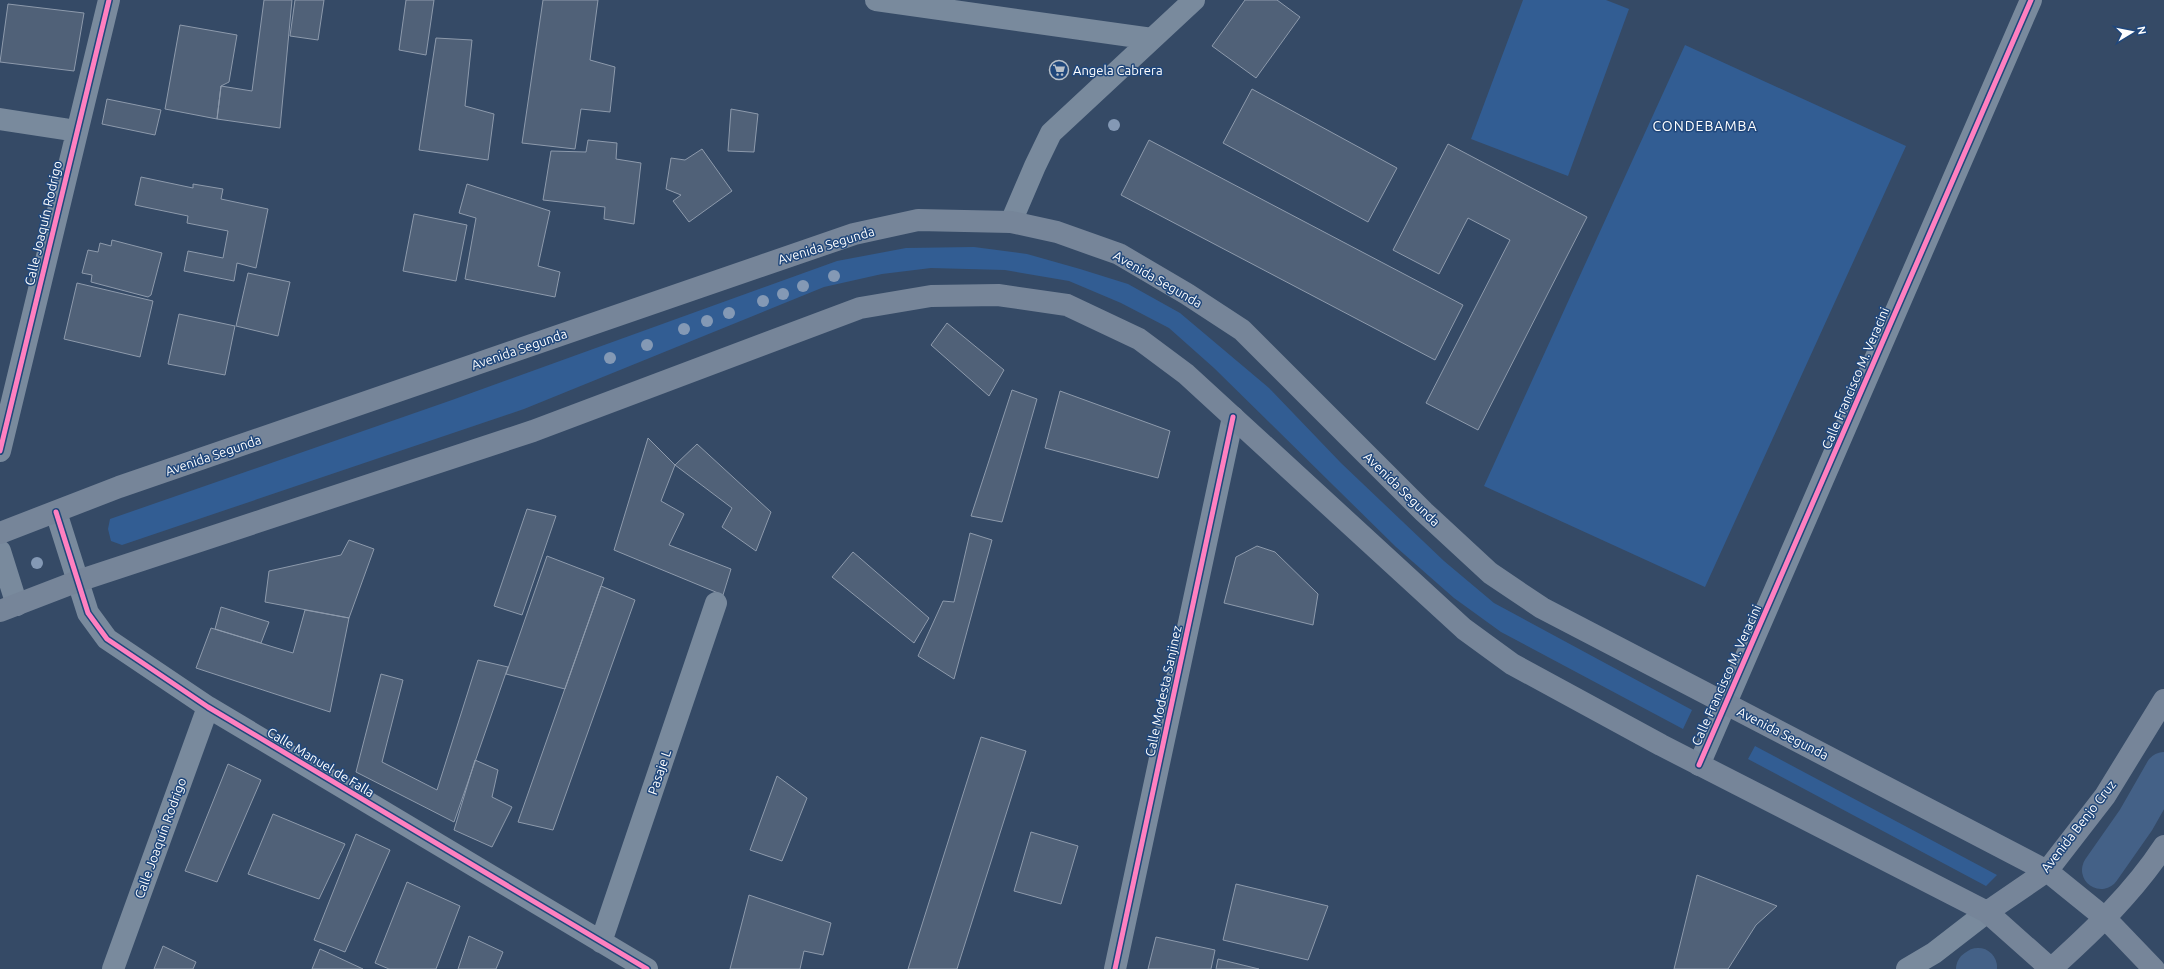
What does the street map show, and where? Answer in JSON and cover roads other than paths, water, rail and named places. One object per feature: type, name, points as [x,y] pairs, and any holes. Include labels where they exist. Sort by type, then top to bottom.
[{"type":"main road","name":"Avenida Segunda","points":[[0,533],[119,487],[854,234],[918,220],[1011,222],[1057,232],[1119,254],[1187,294],[1242,330],[1424,512],[1490,574],[1542,608],[1726,702],[2047,871],[2105,918],[2154,969]]},
{"type":"main road","points":[[8,608],[78,581],[533,431],[860,308],[931,296],[998,295],[1066,305],[1138,339],[1186,374],[1464,629],[1512,664],[1699,765],[1987,912],[2051,969],[2105,918],[2146,873],[2164,846]]},
{"type":"main road","name":"Avenida Benjo Cruz","points":[[1987,912],[2047,871],[2105,796],[2164,700]]},
{"type":"street","name":"Calle Joaquín Rodrigo","points":[[0,451],[109,0]]},
{"type":"street","points":[[881,0],[1152,39]]},
{"type":"street","points":[[1011,222],[1051,133],[1194,0]]},
{"type":"street","name":"Calle Francisco M. Veracini","points":[[1699,765],[2031,0]]},
{"type":"street","points":[[0,119],[77,131]]},
{"type":"street","name":"Calle Modesta Sanjinez","points":[[1115,969],[1233,417]]},
{"type":"street","name":"Calle Manuel de Falla","points":[[56,512],[88,613],[107,639],[208,707],[647,969]]},
{"type":"street","points":[[0,551],[8,608]]},
{"type":"street","name":"Pasaje L","points":[[601,942],[716,603]]},
{"type":"street","name":"Calle Joaquín Rodrigo","points":[[113,969],[208,707]]},
{"type":"street","name":"Avenida Benjo Cruz","points":[[1907,969],[1934,953],[1987,912]]},
{"type":"waterway","points":[[2101,870],[2136,820],[2164,771]]},
{"type":"place","name":"Angela Cabrera","points":[[1059,70]]},
{"type":"district","name":"CONDEBAMBA","points":[[1705,126]]}]
